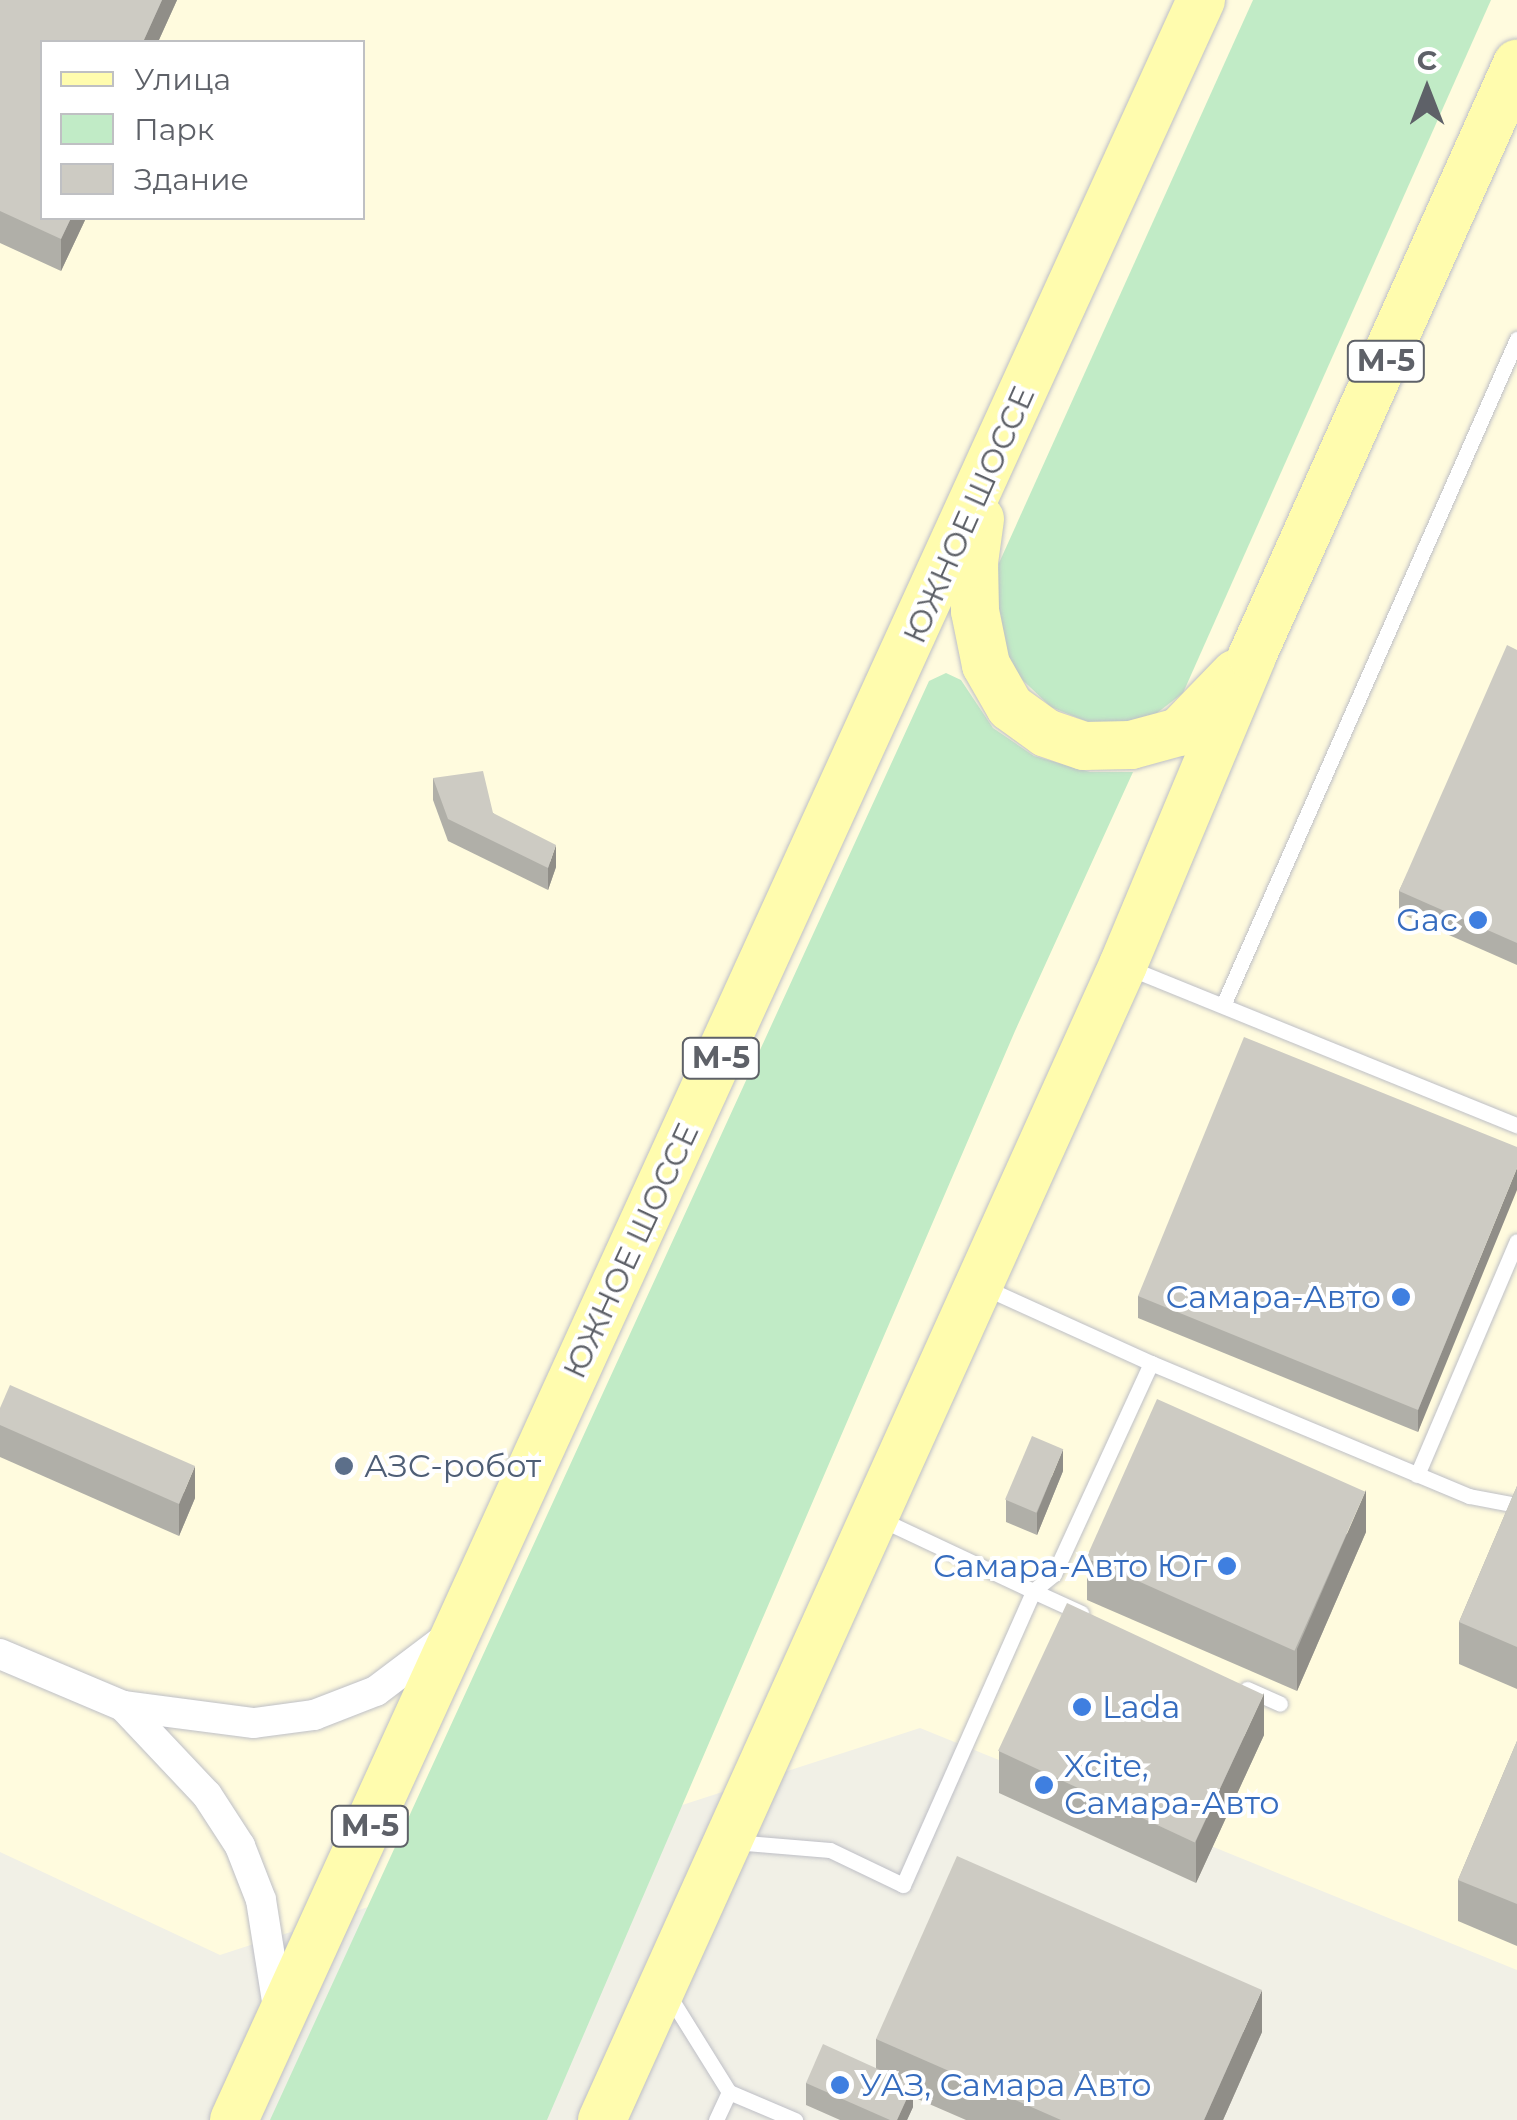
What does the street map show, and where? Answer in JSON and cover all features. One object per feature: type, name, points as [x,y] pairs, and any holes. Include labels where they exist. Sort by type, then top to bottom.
[{"type":"main road","name":"ЮЖНОЕ ШОССЕ","points":[[234,2120],[372,1824],[453,1633],[985,481],[1191,9]]},
{"type":"main road","name":"М-5","points":[[602,2120],[1123,965],[1252,656],[1517,64]]},
{"type":"main road","points":[[985,481],[974,562],[975,611],[986,665],[1010,706],[1046,733],[1084,746],[1131,746],[1179,732],[1252,656]]},
{"type":"street","points":[[0,1654],[123,1706],[254,1723],[314,1715],[376,1691],[453,1633]]},
{"type":"street","points":[[123,1706],[194,1780],[236,1836],[261,1900],[280,2016]]},
{"type":"lane","points":[[1224,1004],[1517,339]]},
{"type":"lane","points":[[1123,965],[1517,1125]]},
{"type":"lane","points":[[1417,1474],[1517,1241]]},
{"type":"lane","points":[[978,1284],[1151,1364],[1469,1496],[1517,1506]]},
{"type":"lane","points":[[727,1841],[830,1850],[903,1885],[1032,1591],[1054,1574],[1151,1364]]},
{"type":"lane","points":[[874,1516],[1103,1624]]},
{"type":"lane","points":[[1227,1680],[1280,1704]]},
{"type":"lane","points":[[663,1986],[729,2092],[795,2120]]},
{"type":"lane","points":[[716,2120],[729,2092]]},
{"type":"shaded area","points":[[0,0],[1517,0],[1517,1970],[920,1728],[220,1955],[0,1852]]},
{"type":"green space","points":[[1253,0],[1491,0],[1183,693],[1153,716],[1127,724],[1088,722],[1051,707],[1010,668],[990,611],[999,563]]},
{"type":"green space","points":[[946,673],[961,680],[993,728],[1034,756],[1090,772],[1133,772],[1015,1031],[547,2120],[270,2120],[929,681]]},
{"type":"building","points":[[0,0],[162,0],[144,40],[40,40],[40,220],[70,220],[61,239],[0,211]]},
{"type":"building","points":[[1507,645],[1517,650],[1517,943],[1399,891]]},
{"type":"building","points":[[483,771],[493,813],[556,845],[548,868],[448,819],[433,778]]},
{"type":"building","points":[[1244,1037],[1517,1147],[1517,1168],[1418,1410],[1138,1296]]},
{"type":"building","points":[[10,1385],[195,1466],[179,1504],[0,1425],[0,1408]]},
{"type":"building","name":"Самара-Авто Юг","points":[[1157,1399],[1365,1492],[1295,1651],[1086,1558]]},
{"type":"building","points":[[1032,1436],[1063,1449],[1036,1513],[1005,1500]]},
{"type":"building","points":[[1517,1486],[1517,1647],[1459,1622]]},
{"type":"building","points":[[1067,1603],[1264,1695],[1195,1842],[998,1751]]},
{"type":"building","points":[[1517,1741],[1517,1904],[1458,1880]]},
{"type":"building","points":[[957,1856],[1262,1990],[1204,2120],[1061,2120],[876,2039]]},
{"type":"building","points":[[823,2044],[913,2085],[897,2120],[806,2083]]},
{"type":"place","name":"Gac","points":[[1478,920]]},
{"type":"place","name":"Самара-Авто","points":[[1401,1297]]},
{"type":"place","name":"АЗС-робот","points":[[344,1466]]},
{"type":"place","name":"Самара-Авто Юг","points":[[1227,1566]]},
{"type":"place","name":"Lada","points":[[1082,1707]]},
{"type":"place","name":"Xcite, Самара-Авто","points":[[1044,1785]]},
{"type":"place","name":"УАЗ, Самара Авто","points":[[840,2085]]}]
